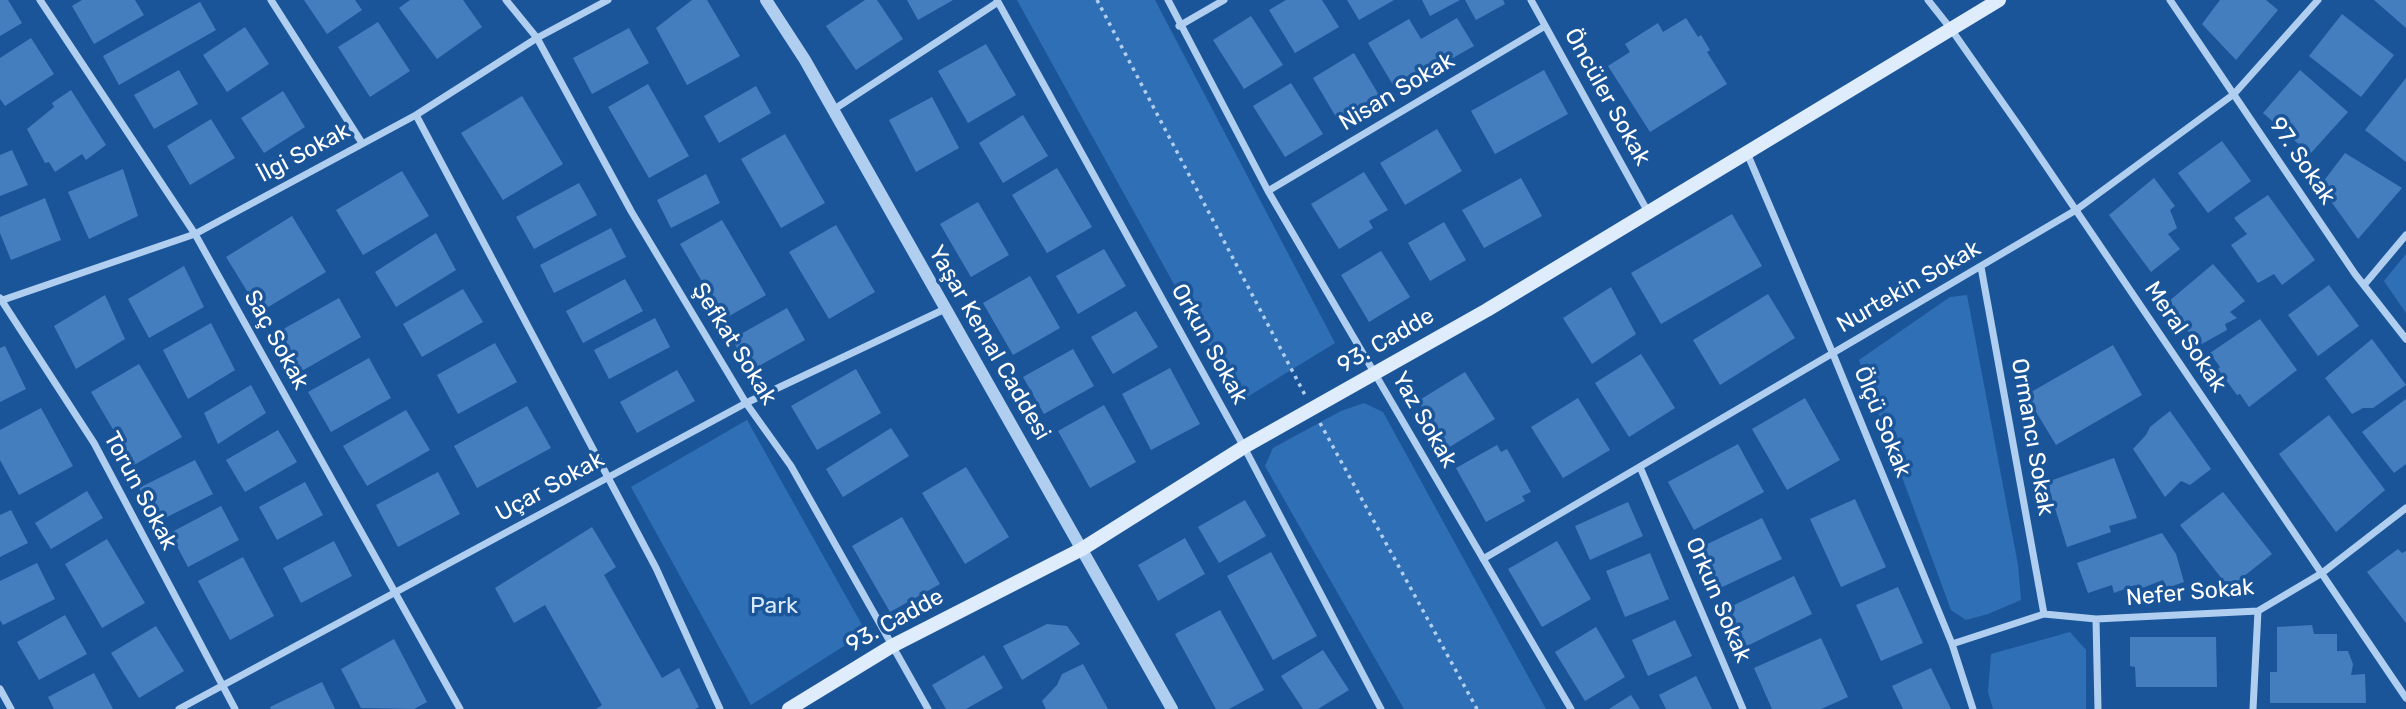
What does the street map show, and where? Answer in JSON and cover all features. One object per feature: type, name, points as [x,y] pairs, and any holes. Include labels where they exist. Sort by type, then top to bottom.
[{"type":"main road","name":"93. Cadde","points":[[789,709],[892,646],[1082,549],[1244,447],[1487,310],[1999,0]]},
{"type":"street","name":"Saç Sokak","points":[[40,0],[195,234],[460,709]]},
{"type":"street","points":[[271,0],[362,144]]},
{"type":"street","name":"Şefkat Sokak","points":[[506,0],[537,38],[631,211],[746,403],[791,466],[928,709]]},
{"type":"street","name":"İlgi Sokak","points":[[1,300],[195,234],[416,115],[537,38],[608,0]]},
{"type":"street","name":"Yaşar Kemal Caddesi","points":[[766,0],[946,309],[1172,709]]},
{"type":"street","name":"Yaz Sokak","points":[[1168,0],[1268,191],[1571,709]]},
{"type":"street","points":[[1180,26],[1224,0]]},
{"type":"street","name":"Öncüler Sokak","points":[[1531,0],[1648,212]]},
{"type":"street","name":"Meral Sokak","points":[[1928,0],[1951,29],[2076,211],[2406,698]]},
{"type":"street","name":"97. Sokak","points":[[2170,0],[2364,285],[2406,339]]},
{"type":"street","name":"Nurtekin Sokak","points":[[1483,559],[2076,211],[2234,94],[2318,0]]},
{"type":"street","points":[[832,110],[998,1]]},
{"type":"street","name":"Orkun Sokak","points":[[998,1],[1244,447],[1381,709]]},
{"type":"street","name":"Nisan Sokak","points":[[1268,191],[1545,26]]},
{"type":"street","points":[[416,115],[656,568],[720,709]]},
{"type":"street","name":"Ölçü Sokak","points":[[1746,153],[1833,354],[1952,644],[1973,709]]},
{"type":"street","points":[[2364,285],[2406,235]]},
{"type":"street","name":"Ormancı Sokak","points":[[1981,267],[2044,614]]},
{"type":"street","name":"Torun Sokak","points":[[1,300],[94,443],[234,709]]},
{"type":"street","name":"Uçar Sokak","points":[[179,709],[746,403],[946,309]]},
{"type":"street","name":"Orkun Sokak","points":[[1640,467],[1743,709]]},
{"type":"street","name":"Nefer Sokak","points":[[1952,644],[2044,614],[2096,619],[2258,611],[2322,573],[2406,508]]},
{"type":"street","points":[[2253,709],[2258,611]]},
{"type":"street","points":[[2096,619],[2098,709]]},
{"type":"street","points":[[0,689],[11,709]]},
{"type":"path","points":[[1097,0],[1313,410],[1477,709]]},
{"type":"green space","points":[[1017,0],[1155,0],[1335,343],[1239,402]]},
{"type":"green space","points":[[2406,254],[2406,313],[2384,281]]},
{"type":"green space","points":[[1967,295],[2018,565],[2021,600],[1966,620],[1951,610],[1859,360],[1950,297]]},
{"type":"green space","points":[[1364,403],[1383,412],[1546,709],[1404,709],[1265,466],[1273,448],[1341,411]]},
{"type":"green space","name":"Park","points":[[747,420],[866,632],[751,705],[631,487]]},
{"type":"green space","points":[[2070,632],[2086,650],[2086,709],[1993,709],[1988,692],[1991,654]]},
{"type":"building","points":[[0,0],[8,0],[22,23],[0,36]]},
{"type":"building","points":[[82,0],[135,0],[144,15],[94,44],[72,6]]},
{"type":"building","points":[[304,0],[355,0],[362,10],[327,34]]},
{"type":"building","points":[[410,0],[463,0],[482,27],[437,59],[399,8]]},
{"type":"building","points":[[692,0],[707,0],[740,56],[687,85],[656,28]]},
{"type":"building","points":[[865,0],[877,0],[903,39],[856,70],[826,26]]},
{"type":"building","points":[[907,0],[953,0],[918,20]]},
{"type":"building","points":[[1286,0],[1322,0],[1339,27],[1295,53],[1269,10]]},
{"type":"building","points":[[1347,0],[1394,0],[1359,20]]},
{"type":"building","points":[[1422,0],[1460,0],[1430,16]]},
{"type":"building","points":[[1465,0],[1503,0],[1505,4],[1476,20]]},
{"type":"building","points":[[2220,0],[2266,0],[2278,10],[2236,60],[2202,24]]},
{"type":"building","points":[[2374,0],[2406,0],[2406,28]]},
{"type":"building","points":[[200,2],[216,30],[119,85],[103,56]]},
{"type":"building","points":[[2342,14],[2394,55],[2361,97],[2309,56]]},
{"type":"building","points":[[1251,16],[1283,65],[1244,89],[1213,40]]},
{"type":"building","points":[[1457,18],[1474,46],[1396,90],[1368,43],[1409,19],[1421,39]]},
{"type":"building","points":[[1686,18],[1698,37],[1701,35],[1710,50],[1707,52],[1727,84],[1650,132],[1608,66],[1630,52],[1625,44],[1658,23],[1663,32]]},
{"type":"building","points":[[378,22],[410,71],[370,97],[338,47]]},
{"type":"building","points":[[245,27],[269,64],[227,92],[203,55]]},
{"type":"building","points":[[629,28],[649,63],[592,94],[573,58]]},
{"type":"building","points":[[31,38],[54,74],[5,106],[0,99],[0,58]]},
{"type":"building","points":[[986,44],[1016,95],[968,123],[938,71]]},
{"type":"building","points":[[1354,53],[1380,97],[1339,122],[1313,78]]},
{"type":"building","points":[[179,70],[198,104],[154,129],[134,95]]},
{"type":"building","points":[[1544,70],[1568,114],[1495,154],[1471,111]]},
{"type":"building","points":[[2300,70],[2348,112],[2310,154],[2263,113]]},
{"type":"building","points":[[2406,78],[2406,162],[2365,130]]},
{"type":"building","points":[[1291,83],[1323,134],[1285,157],[1253,106]]},
{"type":"building","points":[[648,84],[689,156],[649,178],[608,107]]},
{"type":"building","points":[[756,86],[771,113],[719,143],[704,116]]},
{"type":"building","points":[[71,90],[106,145],[86,160],[82,154],[55,172],[49,162],[45,163],[27,129],[54,107],[52,103]]},
{"type":"building","points":[[283,91],[305,127],[264,153],[241,118]]},
{"type":"building","points":[[522,96],[563,164],[503,200],[461,133]]},
{"type":"building","points":[[932,97],[959,148],[916,172],[889,120]]},
{"type":"building","points":[[1023,115],[1048,156],[1003,183],[979,143]]},
{"type":"building","points":[[211,119],[235,158],[190,185],[167,146]]},
{"type":"building","points":[[1437,129],[1462,171],[1405,205],[1380,163]]},
{"type":"building","points":[[785,134],[825,203],[781,228],[741,159]]},
{"type":"building","points":[[2222,141],[2251,181],[2208,213],[2178,173]]},
{"type":"building","points":[[12,150],[28,185],[0,196],[0,155]]},
{"type":"building","points":[[2345,153],[2402,188],[2358,239],[2320,186]]},
{"type":"building","points":[[1057,168],[1092,227],[1047,253],[1012,195]]},
{"type":"building","points":[[123,169],[138,216],[89,239],[68,192]]},
{"type":"building","points":[[402,171],[429,216],[363,255],[336,210]]},
{"type":"building","points":[[1364,172],[1388,210],[1369,221],[1373,228],[1339,249],[1311,204]]},
{"type":"building","points":[[706,174],[720,203],[671,228],[657,200]]},
{"type":"building","points":[[1521,178],[1542,216],[1484,248],[1462,210]]},
{"type":"building","points":[[2154,178],[2175,206],[2170,210],[2177,228],[2168,234],[2180,249],[2151,272],[2109,215]]},
{"type":"building","points":[[579,183],[597,215],[534,249],[516,217]]},
{"type":"building","points":[[2268,195],[2315,260],[2282,285],[2274,274],[2258,283],[2231,245],[2247,234],[2234,218]]},
{"type":"building","points":[[45,198],[61,240],[11,260],[0,233],[0,217]]},
{"type":"building","points":[[978,202],[1009,255],[971,277],[940,224]]},
{"type":"building","points":[[1732,214],[1762,266],[1661,324],[1631,273]]},
{"type":"building","points":[[292,216],[326,272],[260,312],[226,257]]},
{"type":"building","points":[[722,220],[766,295],[724,319],[680,244]]},
{"type":"building","points":[[1444,222],[1466,260],[1430,281],[1408,243]]},
{"type":"building","points":[[836,225],[875,292],[829,319],[789,252]]},
{"type":"building","points":[[611,228],[626,257],[554,293],[540,265]]},
{"type":"building","points":[[436,233],[456,270],[396,307],[375,272]]},
{"type":"building","points":[[1104,249],[1126,286],[1078,314],[1056,276]]},
{"type":"building","points":[[1381,251],[1410,297],[1369,322],[1341,275]]},
{"type":"building","points":[[2213,264],[2245,301],[2230,312],[2237,318],[2225,324],[2227,330],[2198,346],[2168,302]]},
{"type":"building","points":[[184,266],[204,307],[149,338],[128,299]]},
{"type":"building","points":[[1030,276],[1060,328],[1013,355],[983,303]]},
{"type":"building","points":[[625,279],[643,311],[583,343],[566,311]]},
{"type":"building","points":[[2329,285],[2359,326],[2318,356],[2288,315]]},
{"type":"building","points":[[1611,287],[1636,334],[1592,364],[1563,318]]},
{"type":"building","points":[[463,289],[483,322],[422,357],[403,324]]},
{"type":"building","points":[[1768,294],[1795,338],[1720,385],[1693,340]]},
{"type":"building","points":[[105,295],[125,339],[76,369],[54,326]]},
{"type":"building","points":[[339,298],[361,337],[300,372],[278,332]]},
{"type":"building","points":[[787,308],[805,340],[750,371],[732,339]]},
{"type":"building","points":[[1136,311],[1158,347],[1113,374],[1091,337]]},
{"type":"building","points":[[655,318],[670,347],[609,379],[594,350]]},
{"type":"building","points":[[2260,319],[2297,370],[2249,407],[2218,369],[2220,367],[2210,353]]},
{"type":"building","points":[[211,323],[235,370],[188,399],[163,350]]},
{"type":"building","points":[[2372,339],[2406,385],[2373,408],[2363,408],[2352,414],[2325,378]]},
{"type":"building","points":[[495,343],[517,382],[458,414],[437,375]]},
{"type":"building","points":[[2113,345],[2142,395],[2056,445],[2026,395]]},
{"type":"building","points":[[5,346],[26,389],[0,402],[0,348]]},
{"type":"building","points":[[1073,349],[1094,386],[1044,414],[1023,377]]},
{"type":"building","points":[[1641,354],[1675,408],[1629,437],[1595,383]]},
{"type":"building","points":[[369,358],[391,398],[331,432],[308,392]]},
{"type":"building","points":[[139,364],[182,437],[134,465],[91,392]]},
{"type":"building","points":[[1170,368],[1200,424],[1151,450],[1122,394]]},
{"type":"building","points":[[856,369],[881,413],[817,450],[791,406]]},
{"type":"building","points":[[677,370],[695,401],[637,433],[620,402]]},
{"type":"building","points":[[1465,372],[1495,419],[1448,448],[1418,401]]},
{"type":"building","points":[[251,385],[266,413],[218,444],[204,413]]},
{"type":"building","points":[[1578,398],[1610,450],[1563,478],[1531,427]]},
{"type":"building","points":[[1805,398],[1840,460],[1787,490],[1752,429]]},
{"type":"building","points":[[2406,399],[2406,464],[2394,473],[2362,432]]},
{"type":"building","points":[[1104,405],[1136,462],[1090,488],[1058,431]]},
{"type":"building","points":[[527,406],[551,448],[477,488],[454,446]]},
{"type":"building","points":[[41,408],[73,466],[19,495],[0,460],[0,430]]},
{"type":"building","points":[[406,410],[430,450],[367,486],[343,446]]},
{"type":"building","points":[[2170,411],[2211,469],[2190,485],[2181,481],[2165,497],[2133,449],[2150,427]]},
{"type":"building","points":[[2329,415],[2385,490],[2336,532],[2279,454]]},
{"type":"building","points":[[891,428],[909,456],[843,497],[826,469]]},
{"type":"building","points":[[278,430],[297,462],[245,492],[226,460]]},
{"type":"building","points":[[1738,444],[1764,492],[1694,530],[1668,482]]},
{"type":"building","points":[[1497,445],[1501,452],[1507,449],[1531,492],[1522,496],[1525,501],[1486,522],[1456,468]]},
{"type":"building","points":[[2114,458],[2137,518],[2109,526],[2111,532],[2067,547],[2047,482]]},
{"type":"building","points":[[195,460],[213,494],[157,522],[139,488]]},
{"type":"building","points":[[966,467],[1009,537],[965,564],[922,493]]},
{"type":"building","points":[[438,472],[460,514],[398,547],[376,505]]},
{"type":"building","points":[[305,482],[323,515],[277,540],[259,507]]},
{"type":"building","points":[[87,491],[103,518],[51,549],[35,523]]},
{"type":"building","points":[[2223,492],[2272,554],[2229,588],[2180,525]]},
{"type":"building","points":[[1855,499],[1886,567],[1841,587],[1810,519]]},
{"type":"building","points":[[1245,500],[1266,536],[1219,563],[1198,527]]},
{"type":"building","points":[[1628,502],[1643,536],[1590,560],[1575,526]]},
{"type":"building","points":[[221,506],[239,540],[188,567],[170,533]]},
{"type":"building","points":[[11,510],[28,543],[0,557],[0,515]]},
{"type":"building","points":[[902,517],[940,584],[890,612],[852,546]]},
{"type":"building","points":[[1762,518],[1782,559],[1720,588],[1701,547]]},
{"type":"building","points":[[592,527],[616,567],[604,575],[662,678],[679,668],[699,707],[596,709],[602,705],[545,605],[514,623],[495,588]]},
{"type":"building","points":[[2162,533],[2176,554],[2184,582],[2167,588],[2163,580],[2137,590],[2135,585],[2114,593],[2112,585],[2088,593],[2077,563]]},
{"type":"building","points":[[1185,538],[1205,574],[1158,601],[1138,565]]},
{"type":"building","points":[[107,539],[145,603],[102,628],[65,564]]},
{"type":"building","points":[[334,541],[352,576],[301,603],[283,568]]},
{"type":"building","points":[[1557,541],[1591,599],[1542,627],[1508,569]]},
{"type":"building","points":[[2398,549],[2402,553],[2406,551],[2406,623],[2367,572]]},
{"type":"building","points":[[1271,552],[1317,636],[1273,660],[1227,576]]},
{"type":"building","points":[[1650,553],[1669,599],[1625,617],[1606,571]]},
{"type":"building","points":[[243,557],[274,616],[230,640],[198,581]]},
{"type":"building","points":[[37,563],[55,599],[3,625],[0,620],[0,581]]},
{"type":"building","points":[[1794,576],[1812,614],[1747,646],[1728,608]]},
{"type":"building","points":[[1898,587],[1923,643],[1881,661],[1856,605]]},
{"type":"building","points":[[1220,610],[1264,690],[1229,709],[1216,709],[1175,634]]},
{"type":"building","points":[[65,615],[87,654],[39,680],[17,642]]},
{"type":"building","points":[[1675,620],[1692,656],[1648,676],[1632,640]]},
{"type":"building","points":[[1047,624],[1067,626],[1080,644],[1022,680],[1003,646]]},
{"type":"building","points":[[2312,625],[2314,634],[2337,634],[2337,651],[2348,651],[2353,664],[2351,675],[2365,674],[2366,703],[2270,703],[2270,672],[2277,672],[2277,627]]},
{"type":"building","points":[[156,626],[184,671],[139,698],[111,653]]},
{"type":"building","points":[[1596,627],[1625,677],[1585,701],[1555,652]]},
{"type":"building","points":[[2130,637],[2216,637],[2217,687],[2136,687],[2135,667],[2130,666]]},
{"type":"building","points":[[1821,638],[1848,697],[1821,709],[1772,709],[1754,668]]},
{"type":"building","points":[[394,639],[427,702],[414,709],[361,708],[341,669]]},
{"type":"building","points":[[1323,650],[1349,690],[1318,709],[1303,709],[1281,676]]},
{"type":"building","points":[[984,655],[1003,688],[966,709],[946,709],[932,685]]},
{"type":"building","points":[[1083,664],[1108,709],[1046,709],[1042,701],[1057,685],[1062,674]]},
{"type":"building","points":[[1931,668],[1951,709],[1903,709],[1892,686]]},
{"type":"building","points":[[94,673],[113,709],[54,709],[48,697]]},
{"type":"building","points":[[1696,676],[1712,709],[1666,709],[1659,695]]},
{"type":"building","points":[[322,682],[335,709],[271,709],[270,707]]},
{"type":"building","points":[[1631,695],[1640,709],[1609,709]]}]
